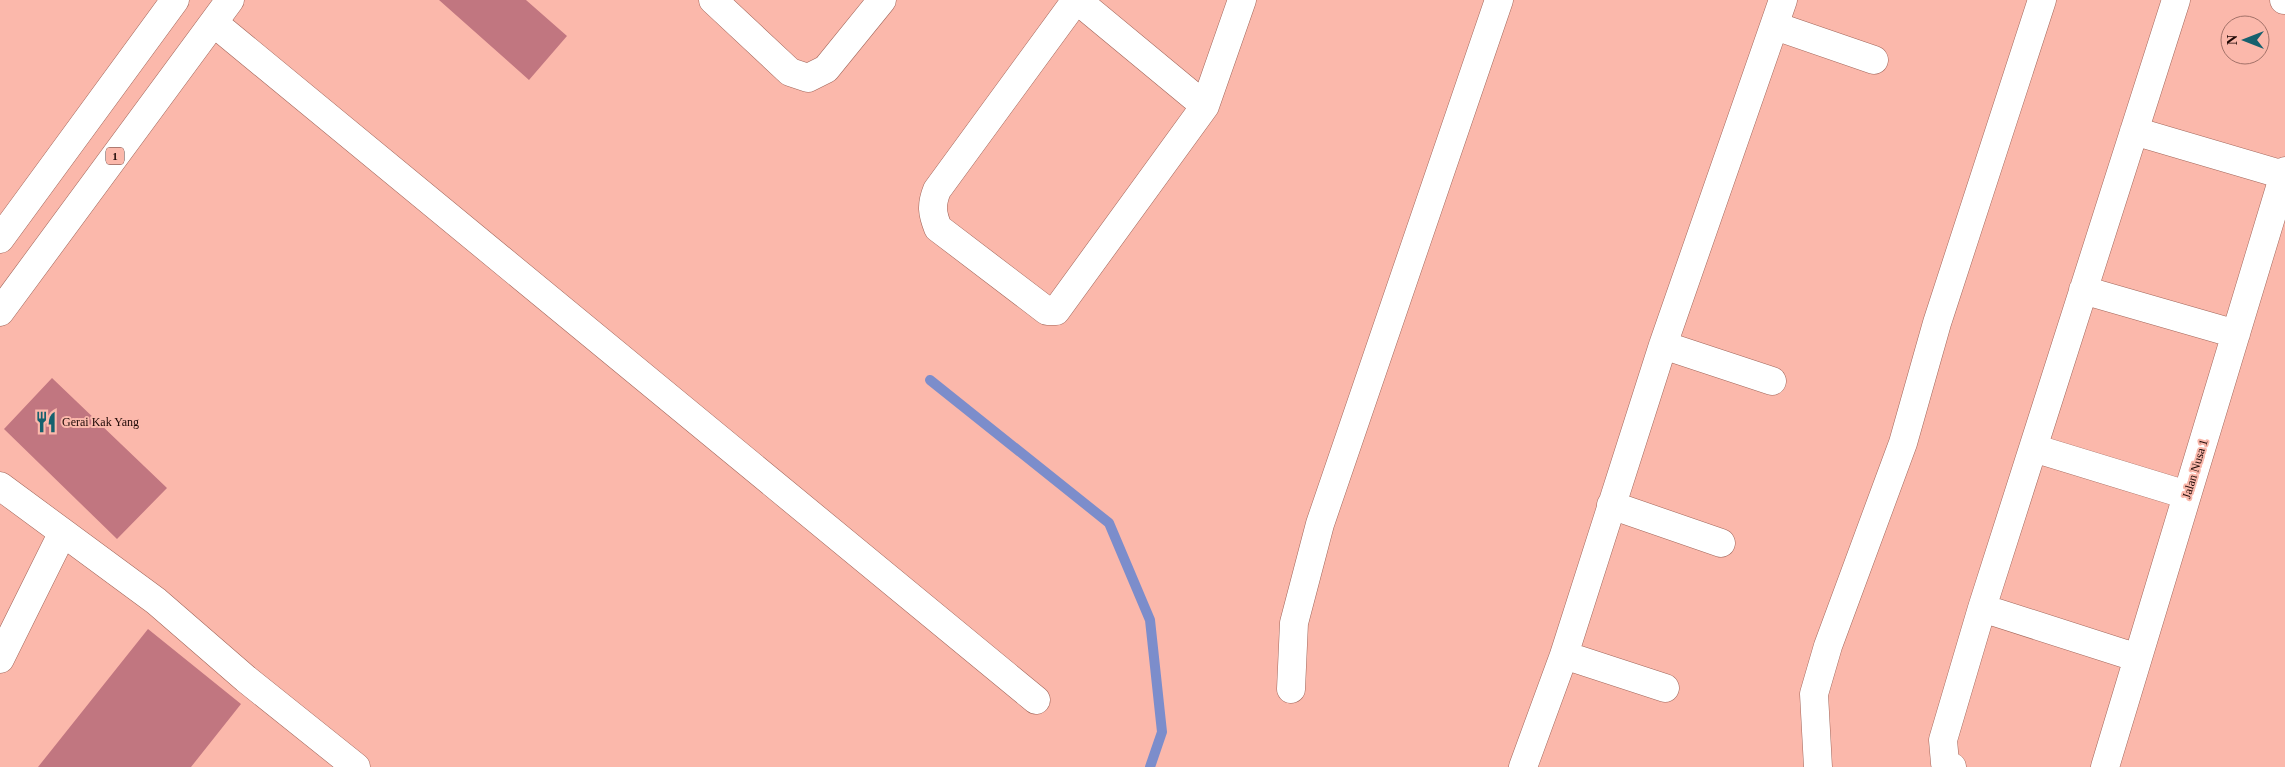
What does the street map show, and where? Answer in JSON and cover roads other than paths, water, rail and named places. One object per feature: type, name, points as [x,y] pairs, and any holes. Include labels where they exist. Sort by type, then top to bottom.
[{"type":"street","points":[[0,239],[175,0]]},
{"type":"street","name":"1","points":[[0,312],[230,0]]},
{"type":"street","points":[[712,0],[790,72],[808,78],[826,69],[882,0]]},
{"type":"street","points":[[1205,106],[1076,0],[937,190],[932,201],[932,214],[938,228],[1047,312],[1056,311],[1205,106],[1242,0]]},
{"type":"street","points":[[1291,689],[1294,623],[1320,524],[1499,0]]},
{"type":"street","points":[[1523,767],[1564,655],[1664,345],[1783,0]]},
{"type":"street","points":[[1818,767],[1814,694],[1828,646],[1903,443],[1937,322],[2042,0]]},
{"type":"street","points":[[1949,765],[1943,740],[1982,608],[2176,0]]},
{"type":"street","points":[[214,22],[1036,700]]},
{"type":"street","points":[[1775,26],[1874,60]]},
{"type":"street","points":[[2134,131],[2284,173]]},
{"type":"street","name":"Jalan Nusa 1","points":[[2105,767],[2284,173]]},
{"type":"street","points":[[2083,290],[2236,334]]},
{"type":"street","points":[[1664,345],[1772,381]]},
{"type":"street","points":[[2033,448],[2187,495]]},
{"type":"street","points":[[0,486],[62,534],[156,601],[246,679],[356,767]]},
{"type":"street","points":[[1611,505],[1721,542]]},
{"type":"street","points":[[0,659],[62,534]]},
{"type":"street","points":[[1982,608],[2138,658]]},
{"type":"street","points":[[1564,655],[1665,688]]},
{"type":"waterway","points":[[930,380],[1109,523],[1150,620],[1162,732],[1150,767]]},
{"type":"place","name":"Gerai Kak Yang","points":[[46,422]]}]
